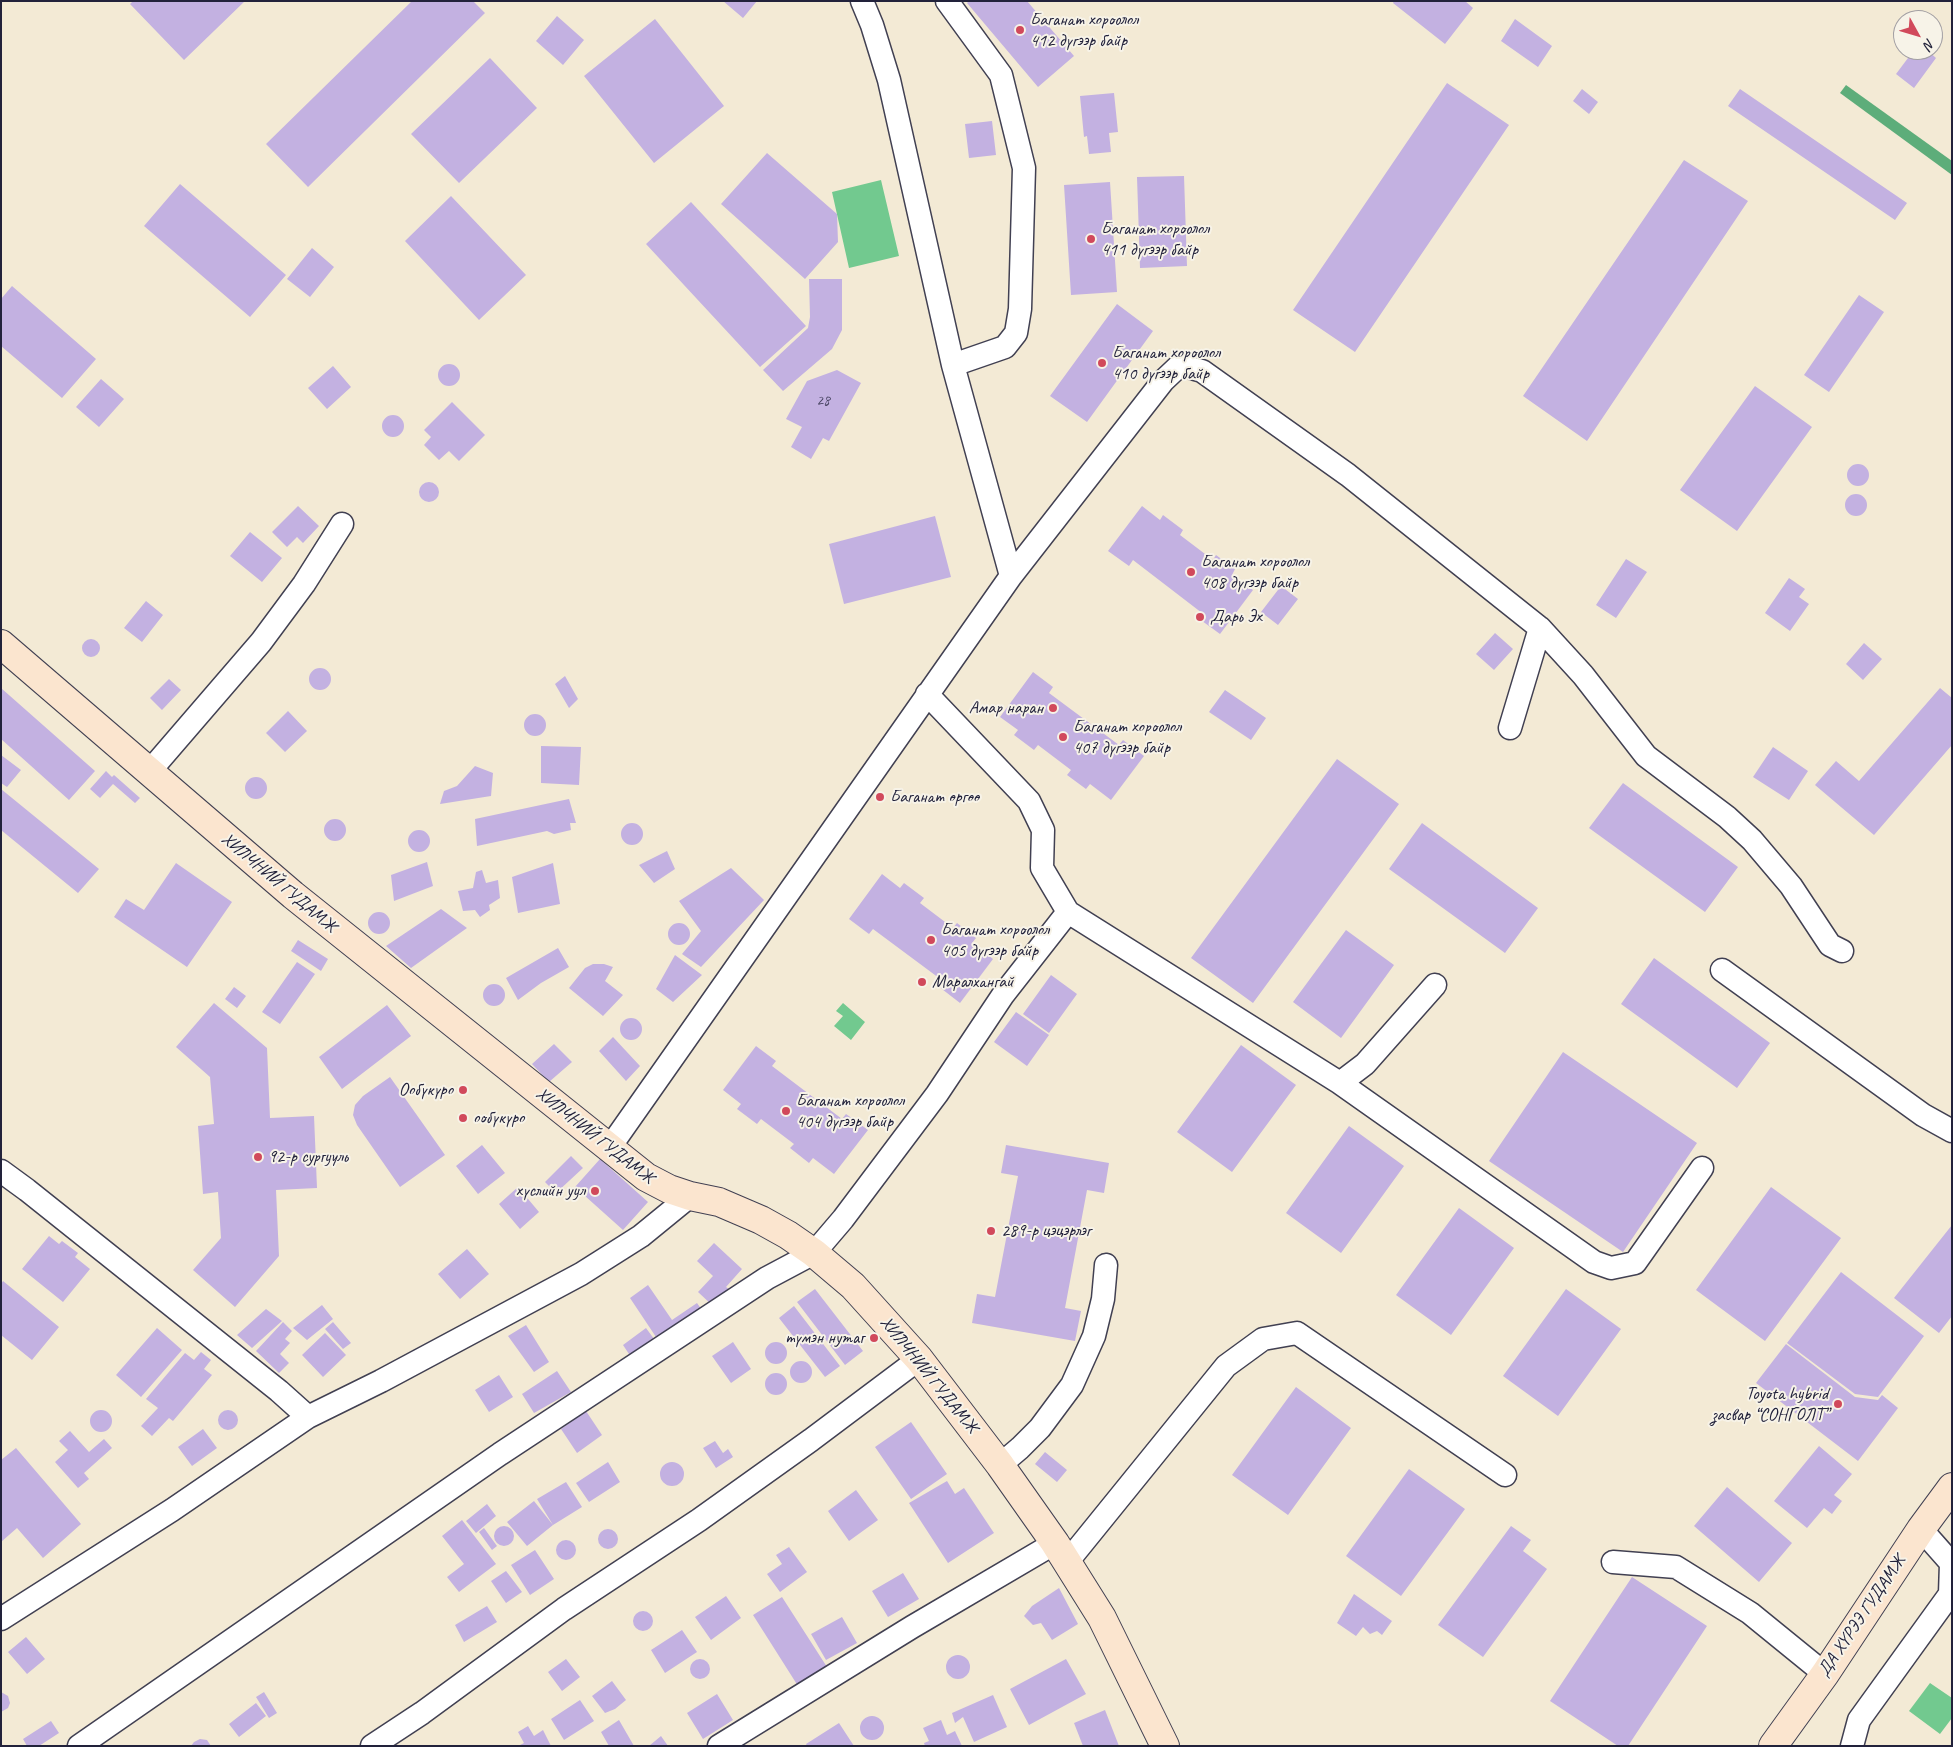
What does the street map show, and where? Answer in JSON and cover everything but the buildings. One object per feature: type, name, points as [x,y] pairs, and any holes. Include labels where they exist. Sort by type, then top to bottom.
[{"type":"main road","name":"ХИЛЧНИЙ ГУДАМЖ","points":[[1,644],[292,895],[658,1185],[739,1209],[788,1235],[814,1253],[853,1286],[919,1360],[1000,1465],[1061,1552],[1123,1658],[1166,1746]]},
{"type":"main road","name":"ДА ХҮРЭЭ ГУДАМЖ","points":[[1773,1746],[1824,1674],[1921,1529],[1952,1487]]},
{"type":"street","points":[[862,1],[872,25],[889,80],[953,365],[1011,576]]},
{"type":"street","points":[[947,1],[1002,76],[1024,168],[1020,309],[1016,333],[1005,347],[953,365]]},
{"type":"street","points":[[610,1147],[1011,576],[1163,381],[1180,365],[1202,371],[1340,469],[1540,628],[1583,675],[1646,756],[1727,817],[1752,840],[1791,886],[1830,945],[1842,951]]},
{"type":"street","points":[[149,772],[261,642],[304,584],[342,524]]},
{"type":"street","points":[[1510,728],[1540,628]]},
{"type":"street","points":[[927,694],[1029,801],[1043,830],[1042,868],[1068,912],[1340,1083],[1594,1262],[1611,1268],[1635,1263],[1702,1168]]},
{"type":"street","points":[[79,1746],[500,1454],[767,1278],[814,1253],[843,1219],[925,1110],[1003,994],[1068,912]]},
{"type":"street","points":[[1722,970],[1923,1115],[1952,1131]]},
{"type":"street","points":[[1340,1083],[1365,1064],[1435,985]]},
{"type":"street","points":[[1,1171],[256,1373],[308,1417]]},
{"type":"street","points":[[1,1619],[172,1510],[308,1417],[381,1381],[581,1274],[641,1236],[690,1196]]},
{"type":"street","points":[[1000,1465],[1040,1428],[1072,1385],[1094,1336],[1103,1299],[1106,1265]]},
{"type":"street","points":[[719,1746],[912,1627],[1061,1552],[1226,1366],[1263,1339],[1297,1333],[1505,1474]]},
{"type":"street","points":[[372,1746],[422,1713],[564,1609],[707,1515],[919,1360]]},
{"type":"street","points":[[1852,1746],[1859,1720],[1950,1594],[1951,1563],[1921,1529]]},
{"type":"street","points":[[1613,1562],[1676,1567],[1750,1613],[1824,1674]]},
{"type":"green space","points":[[1846,85],[1952,161],[1952,175],[1840,93]]},
{"type":"green space","points":[[881,180],[899,256],[849,268],[832,192]]},
{"type":"green space","points":[[843,1003],[865,1022],[851,1040],[834,1026],[843,1016],[836,1011]]},
{"type":"green space","points":[[1930,1683],[1952,1698],[1952,1718],[1940,1734],[1909,1711]]},
{"type":"place","name":"Баганат хороолол 412 дүгээр байр","points":[[1020,30]]},
{"type":"place","name":"Баганат хороолол 411 дүгээр байр","points":[[1091,239]]},
{"type":"place","name":"Баганат хороолол 410 дүгээр байр","points":[[1102,363]]},
{"type":"place","name":"Баганат хороолол 408 дүгээр байр","points":[[1191,572]]},
{"type":"place","name":"Дарь Эх","points":[[1200,617]]},
{"type":"place","name":"Амар наран","points":[[1053,708]]},
{"type":"place","name":"Баганат хороолол 407 дүгээр байр","points":[[1063,737]]},
{"type":"place","name":"Баганат өргөө","points":[[880,797]]},
{"type":"place","name":"Баганат хороолол 405 дүгээр байр","points":[[931,940]]},
{"type":"place","name":"Маралхангай","points":[[922,982]]},
{"type":"place","name":"Ообүкүро","points":[[463,1090]]},
{"type":"place","name":"Баганат хороолол 404 дүгээр байр","points":[[786,1111]]},
{"type":"place","name":"ообүкүро","points":[[463,1118]]},
{"type":"place","name":"92-р сургууль","points":[[258,1157]]},
{"type":"place","name":"хүслийн уул","points":[[595,1191]]},
{"type":"place","name":"289-р цэцэрлэг","points":[[991,1231]]},
{"type":"place","name":"түмэн нутаг","points":[[874,1338]]},
{"type":"place","name":"Toyota hybrid засвар “СОНГОЛТ”","points":[[1838,1404]]}]
